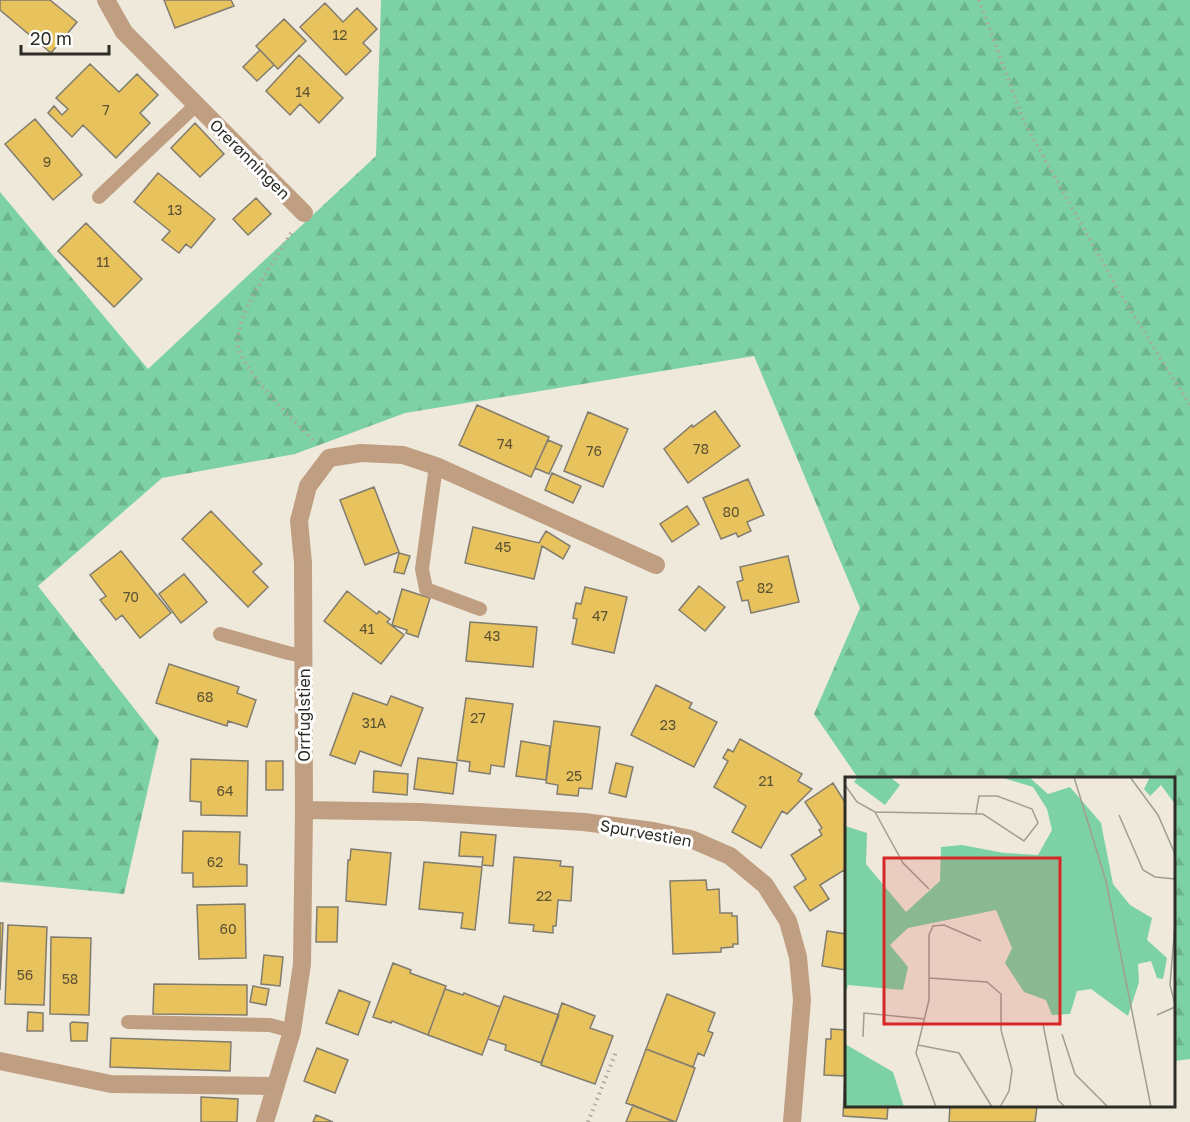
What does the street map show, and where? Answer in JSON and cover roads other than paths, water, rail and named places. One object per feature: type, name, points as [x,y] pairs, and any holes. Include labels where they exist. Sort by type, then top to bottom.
[{"type":"street","name":"Orerønningen","points":[[106,0],[124,32],[304,213]]},
{"type":"street","name":"Orrfuglstien","points":[[265,1122],[292,1031],[302,964],[303,562],[299,521],[308,486],[329,458],[361,453],[403,455],[436,466]]},
{"type":"street","points":[[436,466],[656,564]]},
{"type":"street","name":"Spurvestien","points":[[304,810],[420,812],[584,822],[653,831],[691,839],[730,856],[765,885],[788,921],[798,957],[802,1000],[792,1122]]},
{"type":"street","points":[[0,1061],[111,1084],[275,1086]]},
{"type":"lane","name":"Orerønningen","points":[[99,197],[196,105]]},
{"type":"lane","points":[[436,466],[422,570],[426,589],[480,609]]},
{"type":"lane","points":[[220,634],[288,654],[303,656]]},
{"type":"lane","points":[[128,1022],[270,1025],[292,1031]]}]
